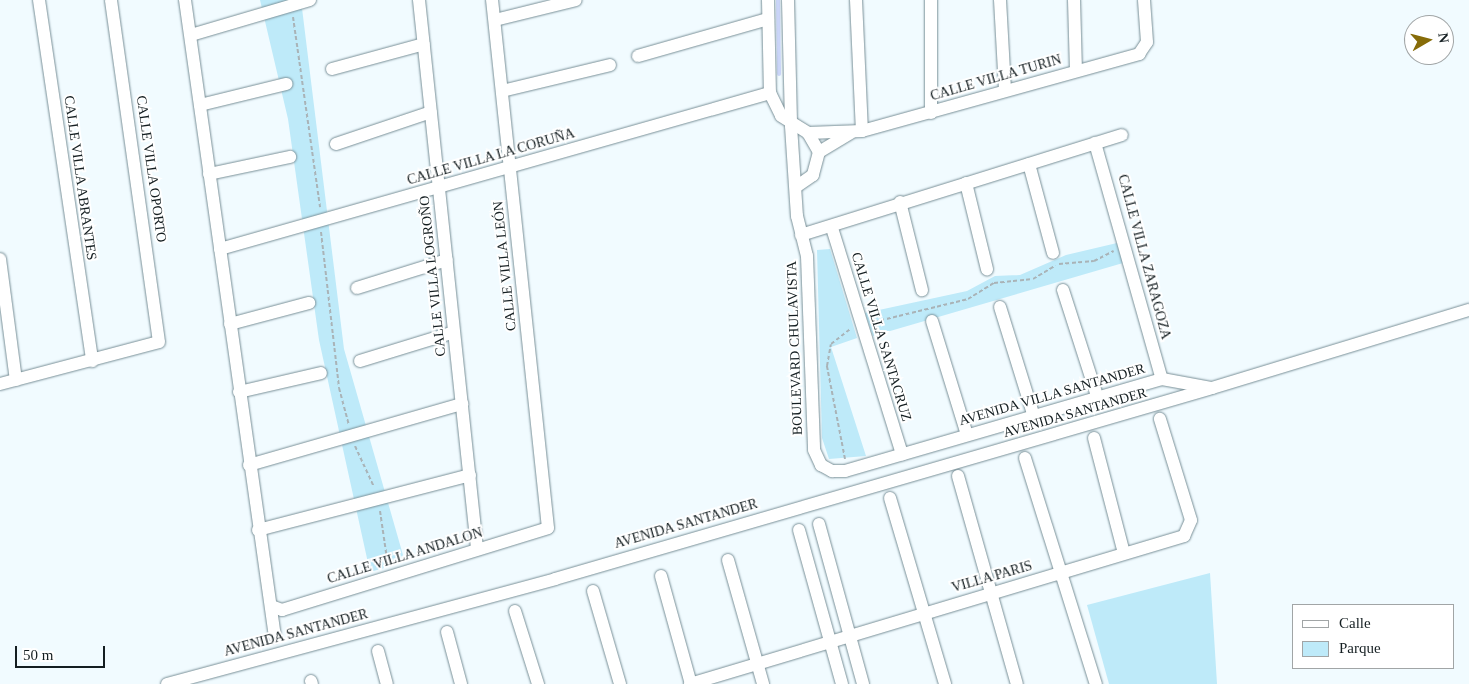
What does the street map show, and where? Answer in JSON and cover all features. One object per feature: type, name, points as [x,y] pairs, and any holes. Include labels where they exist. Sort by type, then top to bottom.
[{"type":"street","name":"CALLE VILLA ABRANTES","points":[[39,0],[92,361]]},
{"type":"street","name":"CALLE VILLA OPORTO","points":[[92,361],[158,342],[111,0]]},
{"type":"street","points":[[185,0],[258,530],[275,637]]},
{"type":"street","points":[[191,35],[310,0]]},
{"type":"street","name":"CALLE VILLA LOGROÑO","points":[[419,0],[477,548]]},
{"type":"street","name":"CALLE VILLA LEÓN","points":[[492,0],[548,528]]},
{"type":"street","points":[[495,20],[576,0]]},
{"type":"street","points":[[768,0],[770,93]]},
{"type":"street","name":"BOULEVARD CHULAVISTA","points":[[788,0],[791,126],[802,235],[807,256],[814,450],[822,465],[845,471]]},
{"type":"street","points":[[856,0],[858,132]]},
{"type":"street","points":[[931,0],[931,112]]},
{"type":"street","points":[[1000,0],[1005,90]]},
{"type":"street","points":[[1074,0],[1076,70]]},
{"type":"street","name":"CALLE VILLA TURIN","points":[[819,152],[858,132],[1146,50],[1144,0]]},
{"type":"street","points":[[638,56],[768,19]]},
{"type":"street","points":[[332,69],[424,44]]},
{"type":"street","points":[[502,91],[610,65]]},
{"type":"street","points":[[200,105],[286,84]]},
{"type":"street","name":"BOULEVARD CHULAVISTA","points":[[770,93],[791,126]]},
{"type":"street","name":"CALLE VILLA LA CORUÑA","points":[[220,249],[770,93]]},
{"type":"street","points":[[336,144],[431,112]]},
{"type":"street","points":[[791,126],[808,133],[819,152],[813,175],[797,186]]},
{"type":"street","name":"CALLE VILLA TURIN","points":[[808,133],[858,132]]},
{"type":"street","points":[[802,235],[832,228],[839,220],[1122,135]]},
{"type":"street","name":"CALLE VILLA ZARAGOZA","points":[[1095,143],[1162,379]]},
{"type":"street","points":[[209,174],[290,157]]},
{"type":"street","points":[[1029,164],[1054,253]]},
{"type":"street","points":[[966,183],[987,268]]},
{"type":"street","points":[[900,202],[922,290]]},
{"type":"street","name":"CALLE VILLA SANTACRUZ","points":[[832,228],[902,454]]},
{"type":"street","points":[[0,259],[16,380]]},
{"type":"street","points":[[357,288],[447,260]]},
{"type":"street","points":[[1063,290],[1098,396]]},
{"type":"street","points":[[230,324],[309,303]]},
{"type":"street","points":[[1000,307],[1034,417]]},
{"type":"street","name":"AVENIDA VILLA SANTANDER","points":[[845,471],[1034,417],[1098,396],[1162,379],[1212,388],[1469,310]]},
{"type":"street","points":[[932,321],[967,435]]},
{"type":"street","points":[[360,361],[454,332]]},
{"type":"street","points":[[0,384],[92,361]]},
{"type":"street","points":[[239,392],[321,373]]},
{"type":"street","name":"AVENIDA SANTANDER","points":[[167,684],[556,579],[1212,388]]},
{"type":"street","points":[[249,466],[462,404]]},
{"type":"street","name":"VILLA PARIS","points":[[690,684],[832,645],[849,636],[924,612],[1184,536],[1190,530],[1192,520],[1160,419]]},
{"type":"street","points":[[1094,438],[1124,554]]},
{"type":"street","points":[[1024,458],[1096,684]]},
{"type":"street","points":[[258,530],[470,474]]},
{"type":"street","points":[[958,476],[1017,684]]},
{"type":"street","points":[[890,498],[944,684]]},
{"type":"street","points":[[819,524],[863,684]]},
{"type":"street","name":"CALLE VILLA ANDALON","points":[[270,606],[282,610],[477,548],[548,528]]},
{"type":"street","points":[[798,530],[842,684]]},
{"type":"street","points":[[728,560],[763,684]]},
{"type":"street","points":[[661,576],[690,684]]},
{"type":"street","points":[[594,591],[620,684]]},
{"type":"street","points":[[515,611],[538,684]]},
{"type":"street","points":[[447,632],[462,684]]},
{"type":"street","points":[[378,651],[387,684]]},
{"type":"path","points":[[293,5],[321,220],[322,263],[339,388],[352,436],[377,499],[389,576]]},
{"type":"green space","points":[[260,0],[301,0],[344,349],[405,562],[370,572],[319,340],[288,119]]},
{"type":"green space","points":[[1117,243],[1123,263],[873,336],[865,313],[967,291],[995,276],[1020,275],[1066,255]]},
{"type":"green space","points":[[830,249],[857,338],[831,347],[866,456],[829,459],[822,438],[817,250]]},
{"type":"green space","points":[[1210,573],[1217,684],[1109,684],[1087,605]]},
{"type":"waterway","points":[[778,0],[779,74]]}]
